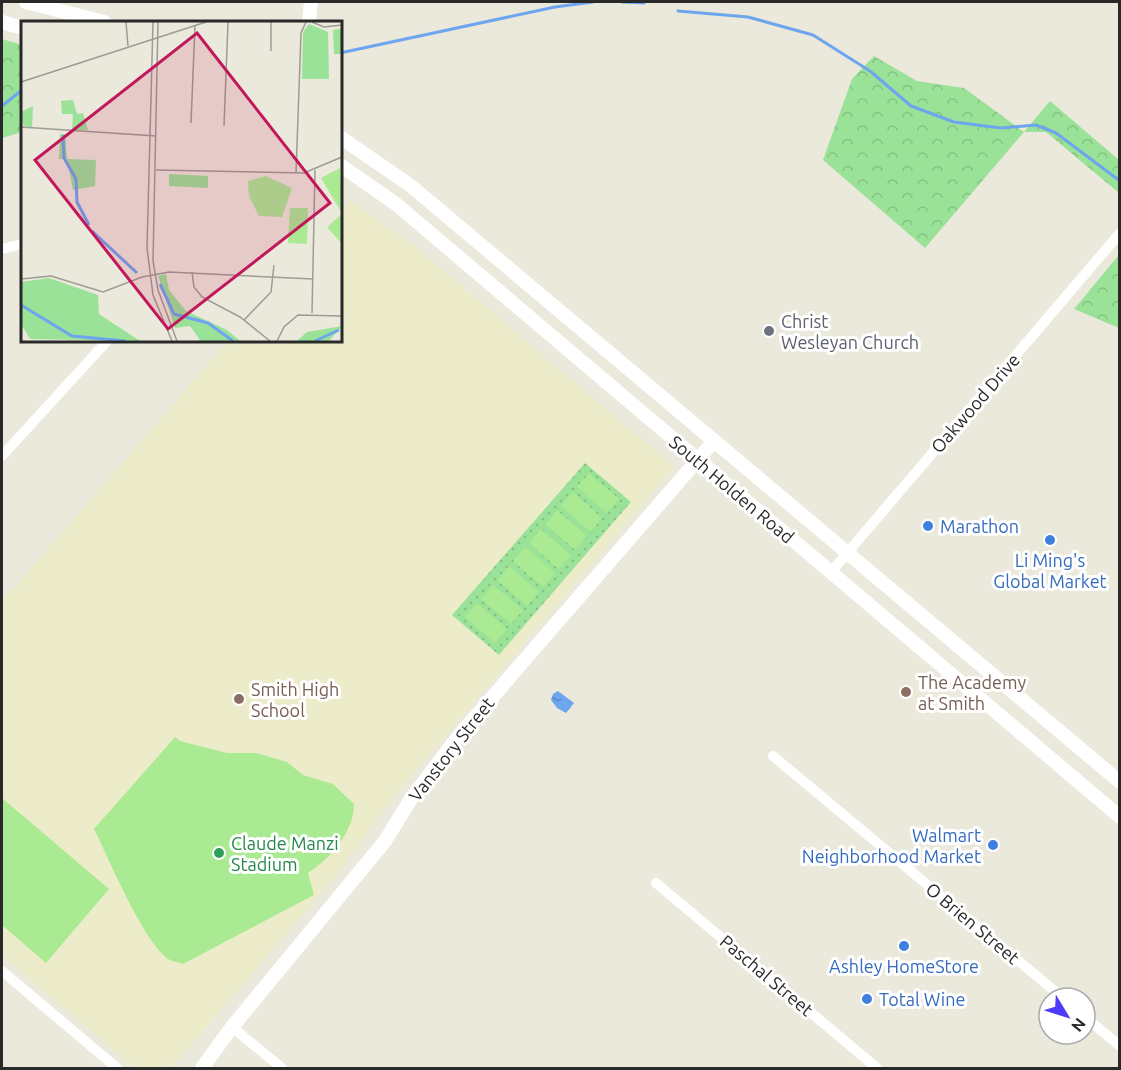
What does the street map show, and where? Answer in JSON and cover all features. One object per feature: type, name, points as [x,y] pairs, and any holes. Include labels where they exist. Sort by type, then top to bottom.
[{"type":"main road","points":[[26,2],[100,21]]},
{"type":"main road","points":[[309,21],[311,2]]},
{"type":"main road","points":[[2,22],[21,28]]},
{"type":"main road","name":"South Holden Road","points":[[342,138],[411,186],[1119,782]]},
{"type":"main road","name":"South Holden Road","points":[[342,166],[396,204],[1119,817]]},
{"type":"main road","name":"Vanstory Street","points":[[202,1068],[232,1027],[385,841],[411,799],[457,738],[714,441]]},
{"type":"main road","points":[[977,696],[994,676]]},
{"type":"street","name":"Oakwood Drive","points":[[831,572],[1119,233]]},
{"type":"street","points":[[2,249],[21,244]]},
{"type":"street","points":[[2,456],[106,342]]},
{"type":"street","name":"O Brien Street","points":[[773,756],[1049,986]]},
{"type":"street","name":"Paschal Street","points":[[656,882],[878,1068]]},
{"type":"street","points":[[2,971],[117,1068]]},
{"type":"street","points":[[232,1027],[282,1068]]},
{"type":"street","points":[[1097,1027],[1119,1046]]},
{"type":"shaded area","name":"Smith High School","points":[[350,200],[418,249],[674,467],[394,796],[337,874],[171,1068],[135,1068],[2,955],[2,602],[227,342],[342,342],[342,210]]},
{"type":"green space","points":[[2,39],[21,45],[21,132],[2,138]]},
{"type":"green space","points":[[874,56],[917,81],[964,88],[1024,132],[925,248],[823,160],[852,79]]},
{"type":"green space","points":[[1050,101],[1119,160],[1119,193],[1046,132],[1024,132]]},
{"type":"green space","points":[[1119,255],[1119,328],[1074,309]]},
{"type":"green space","points":[[585,463],[631,502],[499,655],[452,615]]},
{"type":"green space","points":[[589,473],[619,499],[607,513],[577,487]]},
{"type":"green space","points":[[573,492],[602,518],[591,532],[561,506]]},
{"type":"green space","points":[[557,510],[587,536],[575,550],[545,524]]},
{"type":"green space","points":[[541,529],[571,555],[559,569],[529,543]]},
{"type":"green space","points":[[525,547],[555,573],[543,587],[513,561]]},
{"type":"green space","points":[[509,566],[539,592],[527,606],[497,580]]},
{"type":"green space","points":[[493,585],[523,610],[511,624],[481,599]]},
{"type":"green space","points":[[477,603],[507,629],[495,643],[465,617]]},
{"type":"green space","name":"Claude Manzi Stadium","points":[[175,737],[180,741],[227,753],[256,753],[287,762],[303,775],[333,784],[354,804],[350,825],[339,844],[308,873],[314,895],[183,964],[170,960],[160,952],[150,938],[128,900],[94,829]]},
{"type":"green space","points":[[2,798],[109,889],[46,963],[2,925]]},
{"type":"water","points":[[558,691],[574,703],[566,713],[557,708],[551,700],[553,694]]},
{"type":"waterway","points":[[342,53],[555,7],[593,2]]},
{"type":"waterway","points":[[622,2],[644,3]]},
{"type":"waterway","points":[[678,11],[748,17],[813,35],[870,71],[911,106],[954,122],[1001,128],[1036,125],[1056,133],[1120,181]]},
{"type":"waterway","points":[[2,106],[21,91]]},
{"type":"place","name":"Christ Wesleyan Church","points":[[769,331]]},
{"type":"place","name":"Marathon","points":[[928,526]]},
{"type":"place","name":"Li Ming's Global Market","points":[[1050,540]]},
{"type":"place","name":"The Academy at Smith","points":[[906,692]]},
{"type":"place","name":"Smith High School","points":[[239,699]]},
{"type":"place","name":"Walmart Neighborhood Market","points":[[993,845]]},
{"type":"place","name":"Claude Manzi Stadium","points":[[219,853]]},
{"type":"place","name":"Ashley HomeStore","points":[[904,946]]},
{"type":"place","name":"Total Wine","points":[[867,999]]}]
